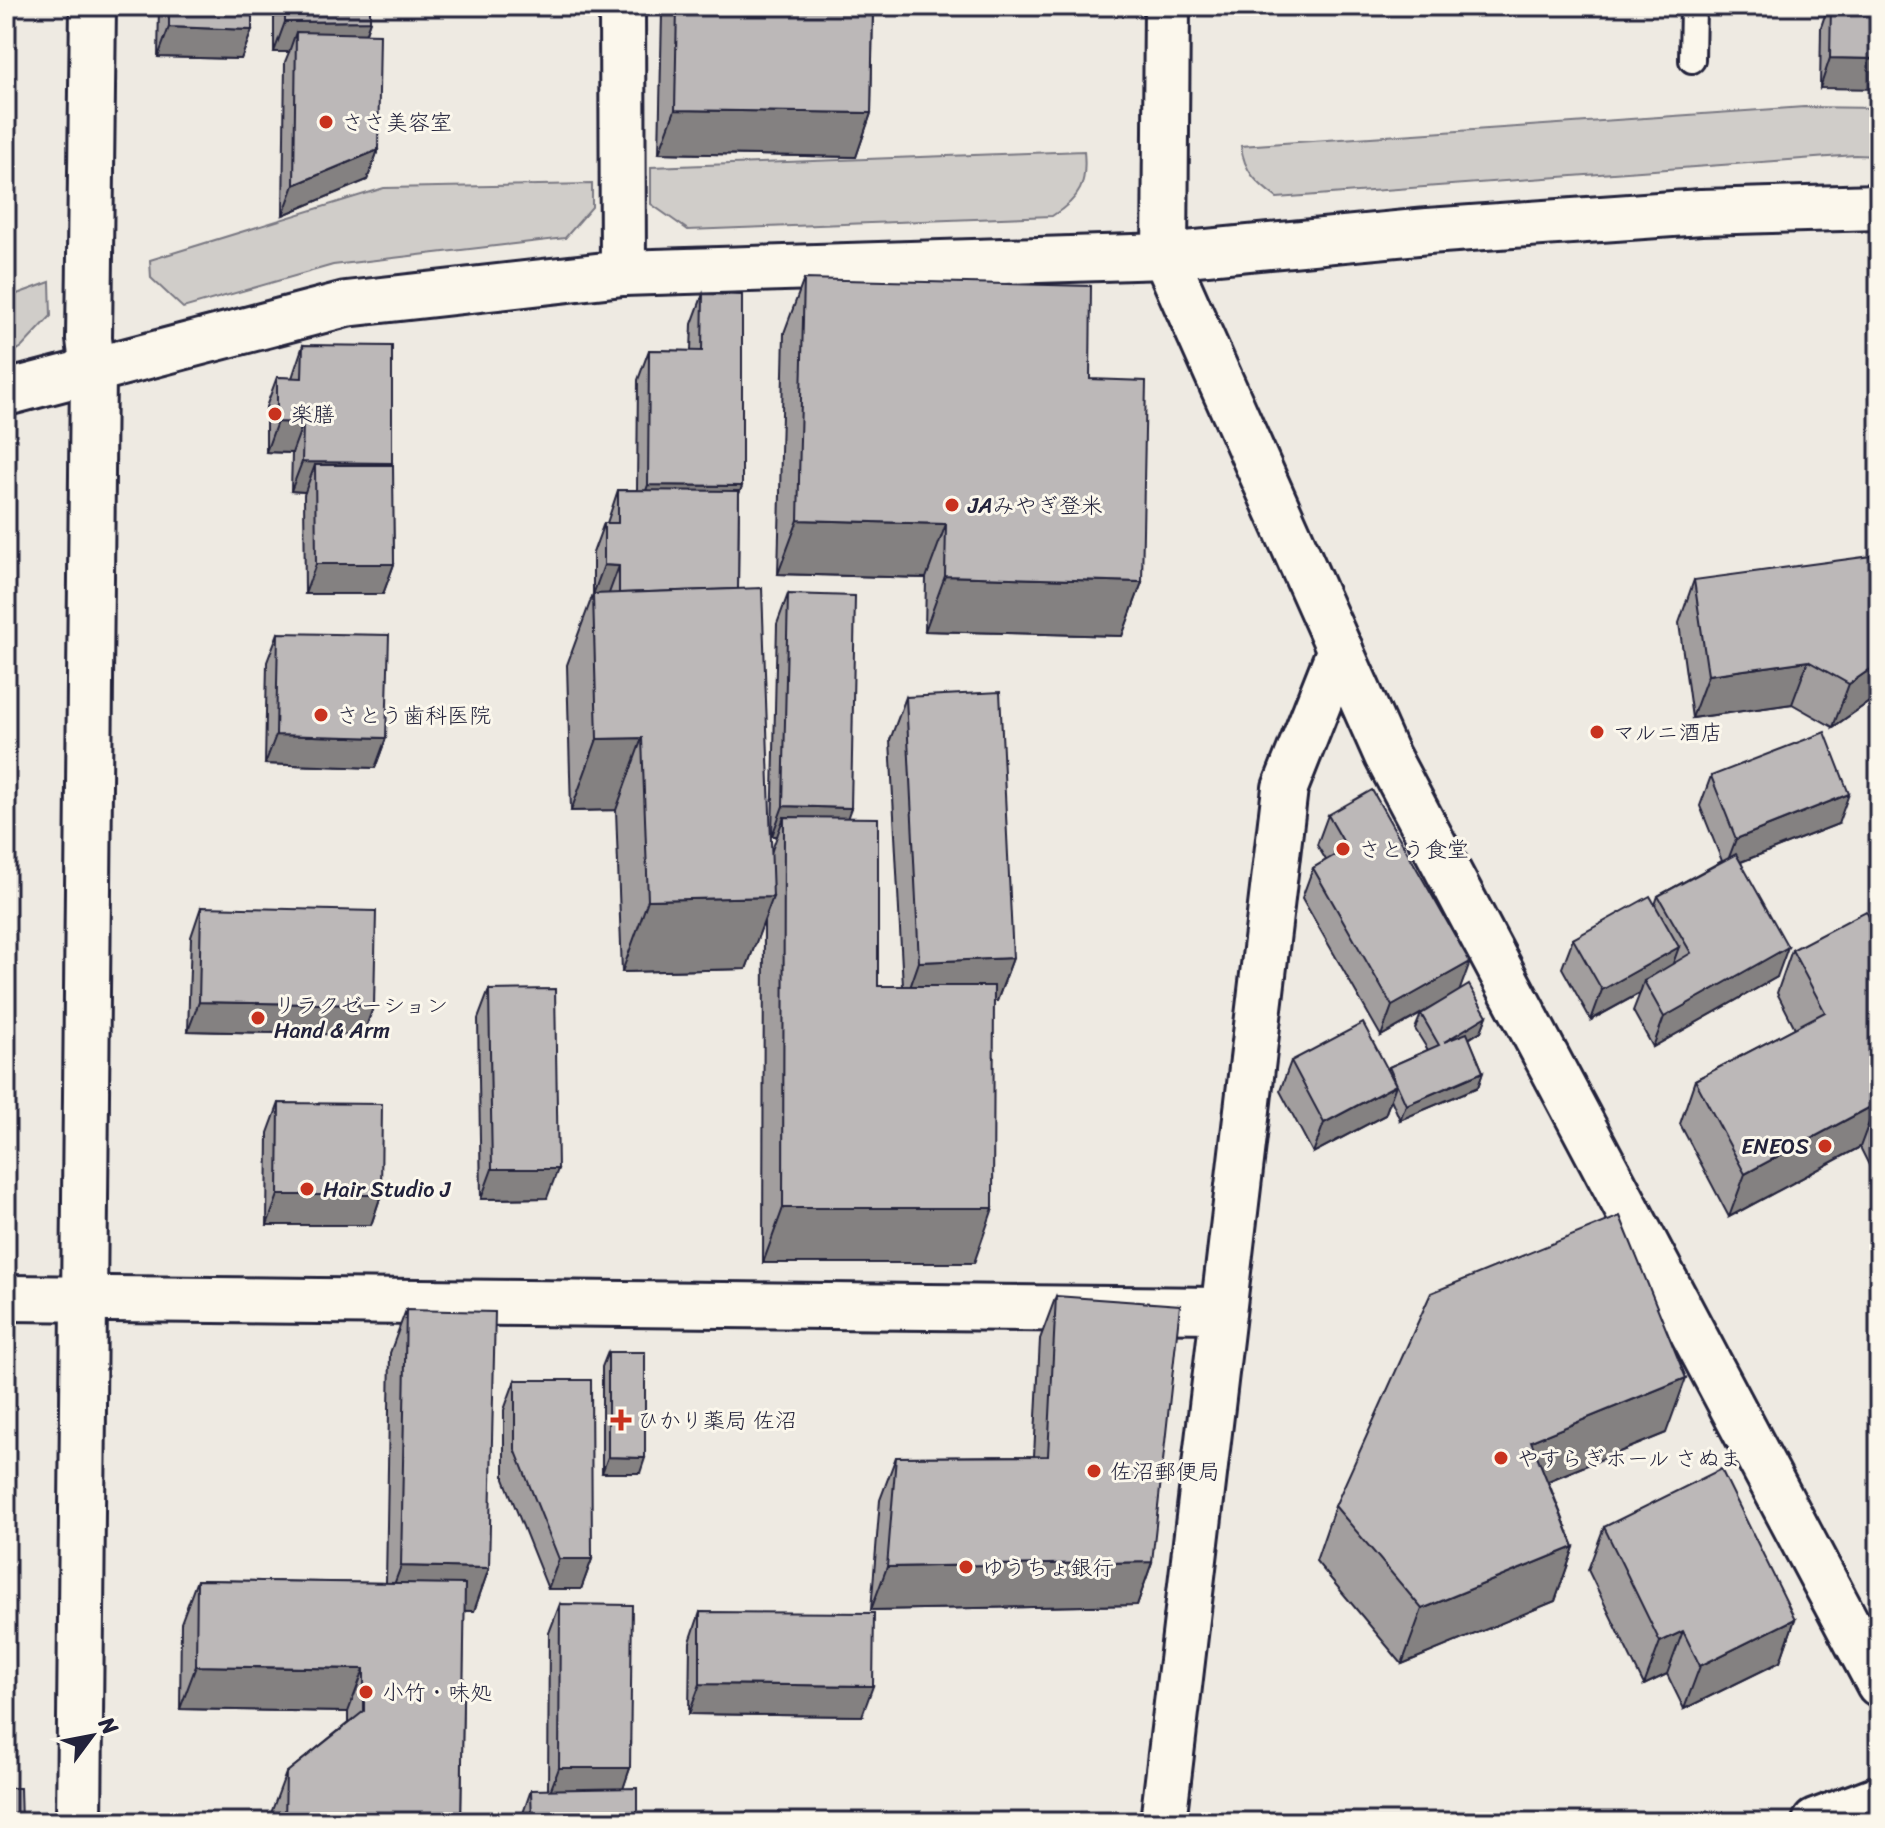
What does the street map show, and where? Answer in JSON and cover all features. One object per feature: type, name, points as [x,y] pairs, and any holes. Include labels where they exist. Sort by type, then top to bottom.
[{"type":"street","points":[[79,1822],[93,371],[89,339],[93,6]]},
{"type":"street","points":[[622,6],[623,273]]},
{"type":"street","points":[[1167,6],[1165,256],[1387,756],[1879,1684]]},
{"type":"street","points":[[6,393],[346,304],[623,273],[1165,256],[1428,231],[1701,212],[1879,207]]},
{"type":"street","points":[[1163,1822],[1285,788],[1340,649]]},
{"type":"street","points":[[6,1298],[1222,1310]]},
{"type":"street","points":[[1815,1822],[1879,1798]]},
{"type":"lane","points":[[1692,60],[1693,6]]},
{"type":"shaded area","points":[[1804,107],[1879,108],[1879,156],[1855,155],[1277,198],[1253,176],[1245,163],[1241,146]]},
{"type":"shaded area","points":[[1084,151],[1080,189],[1070,203],[1052,216],[688,230],[651,204],[651,167]]},
{"type":"shaded area","points":[[592,184],[592,207],[565,238],[333,265],[183,308],[151,278],[150,260],[384,188]]},
{"type":"shaded area","points":[[50,282],[51,316],[22,347],[6,357],[6,298]]},
{"type":"building","points":[[169,6],[252,6],[252,30],[169,27]]},
{"type":"building","points":[[285,6],[370,6],[370,21],[285,22]]},
{"type":"building","points":[[677,6],[873,6],[871,113],[675,110]]},
{"type":"building","points":[[1831,6],[1879,6],[1879,59],[1830,58]]},
{"type":"building","name":"ささ美容室","points":[[296,32],[380,34],[378,150],[294,185]]},
{"type":"building","name":"JAみやぎ登米","points":[[804,279],[1091,286],[1090,379],[1146,381],[1142,582],[945,576],[946,524],[798,520]]},
{"type":"building","points":[[703,294],[742,295],[742,486],[648,485],[649,350],[702,351]]},
{"type":"building","points":[[303,345],[392,346],[392,463],[302,462],[303,423],[277,422],[277,377],[302,378]]},
{"type":"building","points":[[315,465],[393,465],[394,564],[316,564]]},
{"type":"building","points":[[618,490],[739,491],[738,589],[619,593],[619,566],[604,565],[604,523],[618,523]]},
{"type":"building","points":[[1879,555],[1879,663],[1849,684],[1808,661],[1708,675],[1694,580]]},
{"type":"building","points":[[762,588],[773,897],[648,900],[642,738],[597,739],[593,594]]},
{"type":"building","points":[[788,594],[855,596],[851,808],[783,806]]},
{"type":"building","name":"さとう歯科医院","points":[[278,633],[389,635],[386,738],[276,735]]},
{"type":"building","points":[[1000,692],[1013,958],[919,962],[906,697]]},
{"type":"building","points":[[1825,732],[1849,794],[1736,839],[1711,776]]},
{"type":"building","points":[[1372,790],[1470,962],[1392,1006],[1313,868],[1347,848],[1328,815]]},
{"type":"building","points":[[784,817],[878,818],[878,986],[994,986],[993,1208],[783,1208]]},
{"type":"building","points":[[1736,854],[1788,947],[1664,1017],[1644,981],[1691,953],[1658,896]]},
{"type":"building","points":[[1650,896],[1679,947],[1602,990],[1573,939]]},
{"type":"building","points":[[201,907],[376,911],[374,1005],[199,1002]]},
{"type":"building","points":[[1866,911],[1879,935],[1879,1111],[1876,1104],[1745,1174],[1695,1080],[1825,1012],[1792,950]]},
{"type":"building","points":[[1469,985],[1487,1016],[1444,1042],[1467,1033],[1483,1072],[1406,1105],[1389,1067],[1439,1045],[1421,1014]]},
{"type":"building","points":[[555,989],[558,1169],[492,1169],[489,990]]},
{"type":"building","points":[[1363,1023],[1396,1085],[1324,1123],[1291,1061]]},
{"type":"building","points":[[279,1103],[382,1104],[381,1195],[278,1195]]},
{"type":"building","points":[[1620,1216],[1686,1378],[1531,1441],[1574,1547],[1422,1609],[1335,1506],[1431,1293]]},
{"type":"building","points":[[1056,1296],[1180,1305],[1152,1562],[887,1567],[896,1457],[1048,1456]]},
{"type":"building","points":[[406,1310],[495,1312],[489,1568],[401,1566]]},
{"type":"building","name":"ひかり薬局 佐沼","points":[[608,1352],[645,1352],[645,1458],[608,1457]]},
{"type":"building","points":[[515,1380],[591,1380],[592,1559],[559,1559],[515,1449]]},
{"type":"building","points":[[1721,1469],[1795,1619],[1700,1666],[1683,1631],[1660,1642],[1604,1527]]},
{"type":"building","points":[[197,1580],[465,1584],[461,1822],[285,1822],[286,1773],[364,1711],[364,1669],[196,1666]]},
{"type":"building","points":[[560,1604],[632,1605],[630,1768],[559,1768]]},
{"type":"building","points":[[700,1612],[874,1613],[873,1686],[700,1684]]},
{"type":"building","points":[[6,1788],[20,1788],[21,1822],[6,1822]]},
{"type":"building","points":[[637,1788],[637,1822],[532,1822],[531,1790]]},
{"type":"place","name":"ささ美容室","points":[[326,122]]},
{"type":"place","name":"楽膳","points":[[275,414]]},
{"type":"place","name":"JAみやぎ登米","points":[[952,505]]},
{"type":"place","name":"さとう歯科医院","points":[[321,715]]},
{"type":"place","name":"マルニ酒店","points":[[1597,732]]},
{"type":"place","name":"さとう食堂","points":[[1343,849]]},
{"type":"place","name":"リラクゼーション Hand & Arm","points":[[258,1018]]},
{"type":"place","name":"ENEOS","points":[[1825,1146]]},
{"type":"place","name":"Hair Studio J","points":[[307,1189]]},
{"type":"place","name":"ひかり薬局 佐沼","points":[[621,1420]]},
{"type":"place","name":"やすらぎホール さぬま","points":[[1501,1458]]},
{"type":"place","name":"佐沼郵便局","points":[[1094,1471]]},
{"type":"place","name":"ゆうちょ銀行","points":[[966,1567]]},
{"type":"place","name":"小竹・味処","points":[[366,1692]]}]
